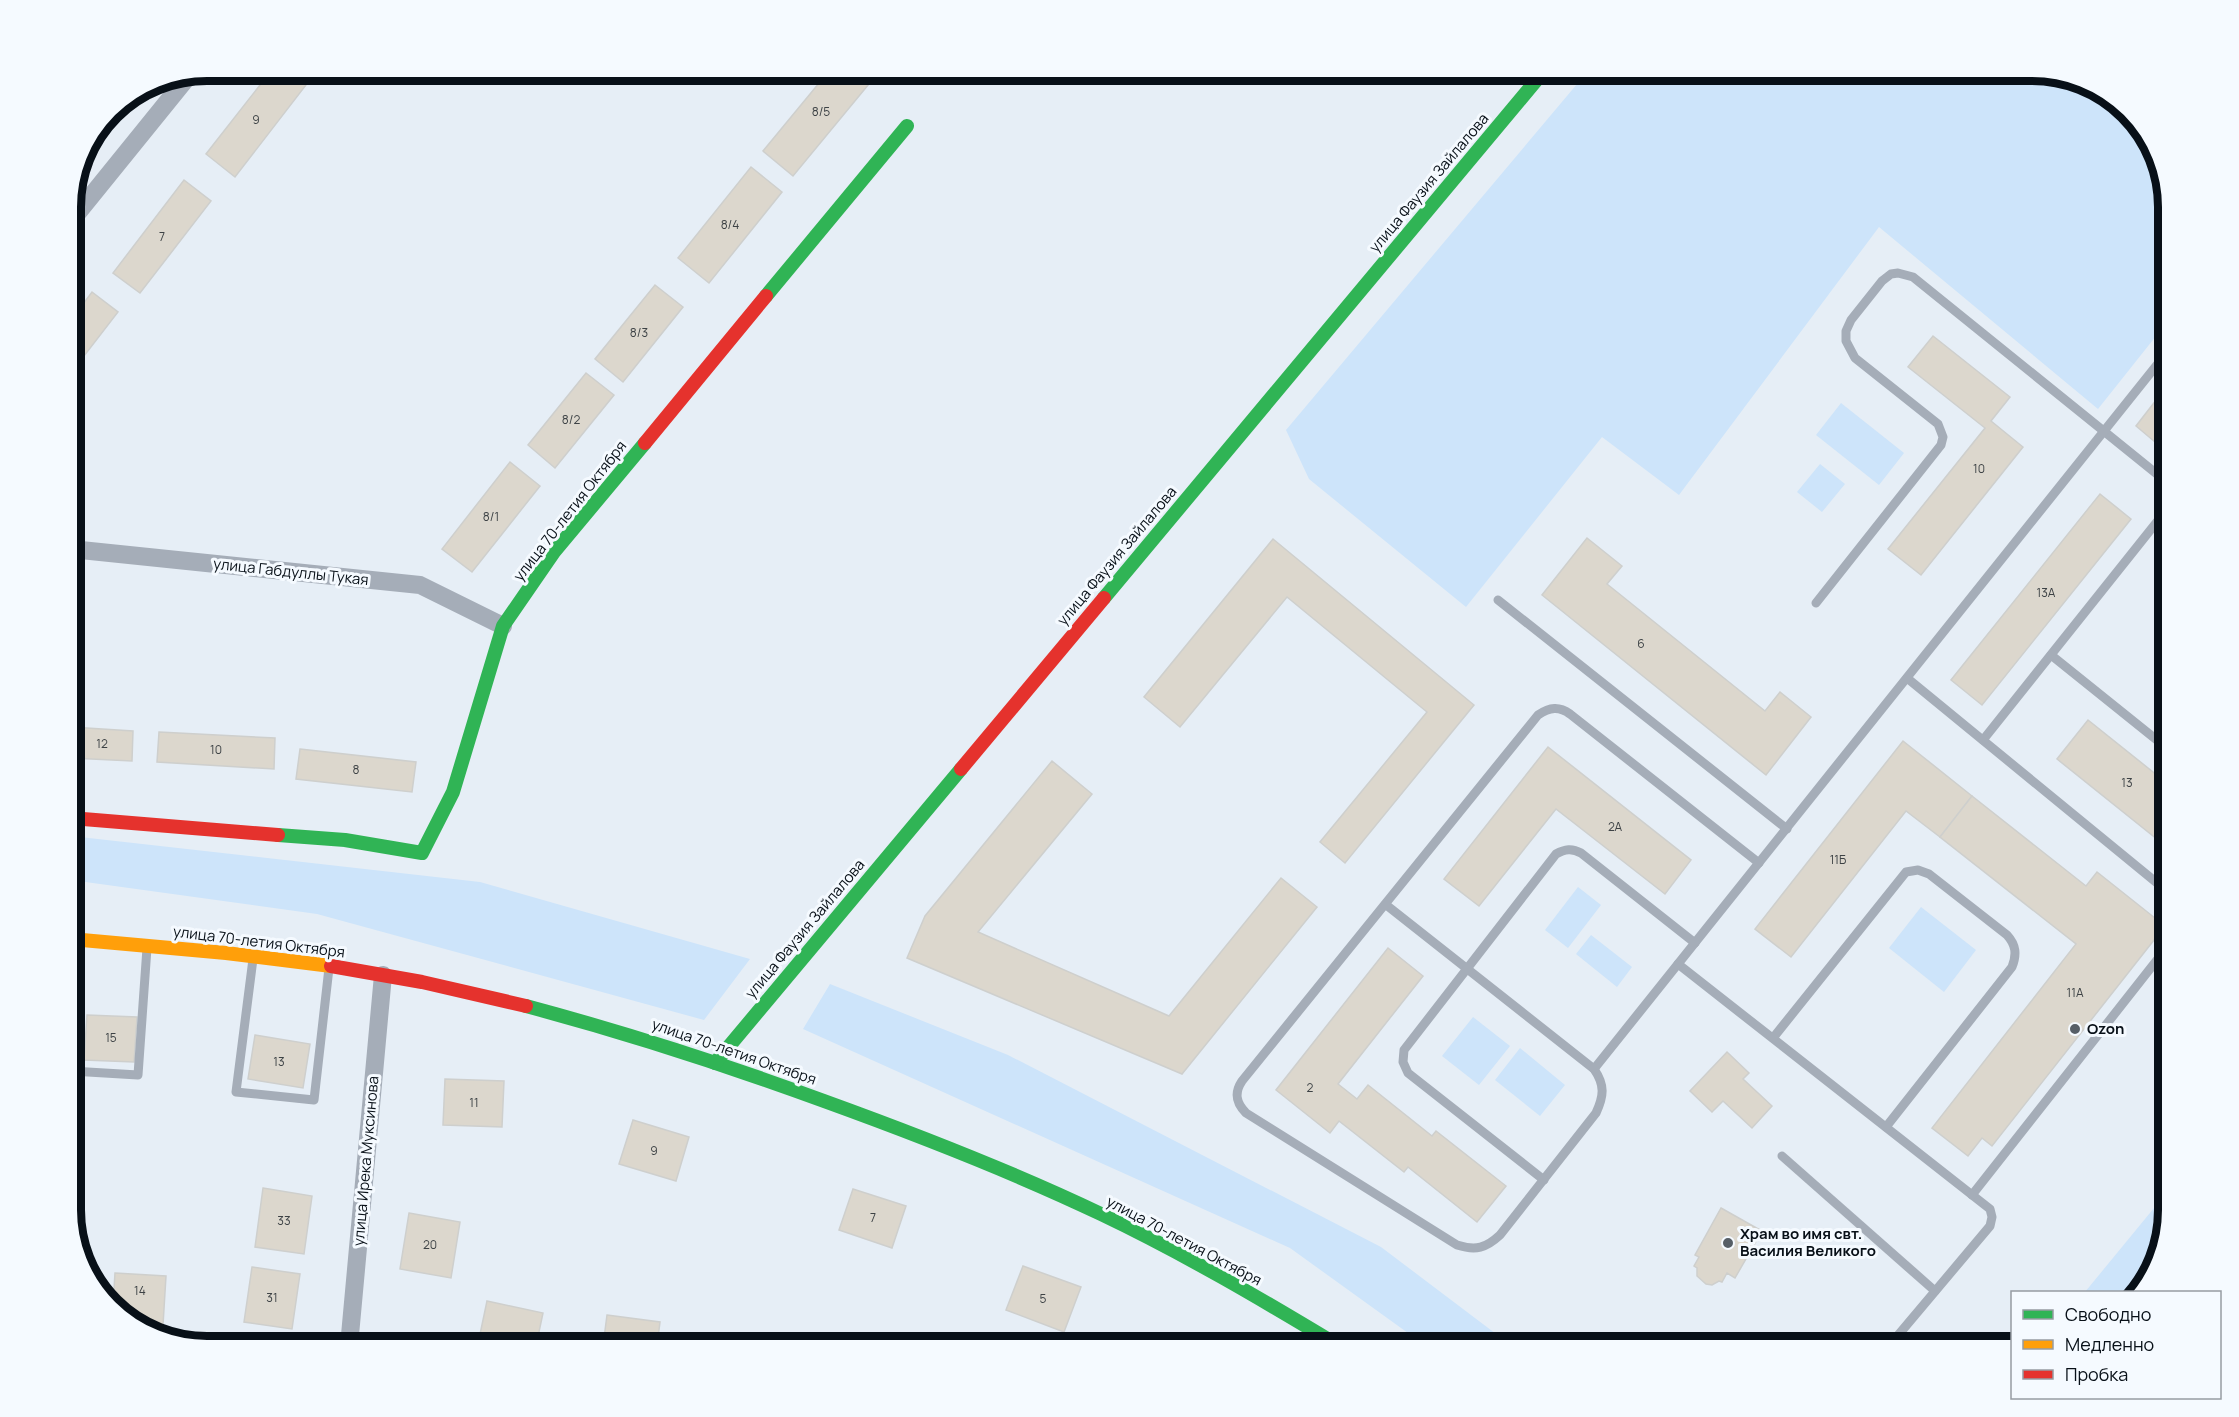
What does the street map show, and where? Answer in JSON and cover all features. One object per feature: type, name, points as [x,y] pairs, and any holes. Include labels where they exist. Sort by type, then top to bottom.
[{"type":"street","name":"улица Фаузия Зайлалова","points":[[715,1063],[1535,81]]},
{"type":"street","points":[[81,209],[183,83]]},
{"type":"street","name":"улица 70-летия Октября","points":[[81,819],[345,840],[422,853],[453,792],[503,626],[554,552],[907,126]]},
{"type":"street","name":"улица Габдуллы Тукая","points":[[81,550],[420,585],[503,626]]},
{"type":"street","name":"улица 70-летия Октября","points":[[81,940],[253,956],[383,975],[565,1016],[715,1063],[850,1110],[1067,1198],[1168,1248],[1320,1336]]},
{"type":"street","name":"улица Ирека Муксинова","points":[[350,1336],[383,975]]},
{"type":"lane","points":[[1816,603],[1941,446],[1943,437],[1938,424],[1855,357],[1846,341],[1845,331],[1851,320],[1882,280],[1891,274],[1904,273],[1913,278],[2158,474]]},
{"type":"lane","points":[[1594,1069],[2158,367]]},
{"type":"lane","points":[[1983,740],[2158,522]]},
{"type":"lane","points":[[1498,600],[1787,829]]},
{"type":"lane","points":[[2051,655],[2158,740]]},
{"type":"lane","points":[[1907,678],[2158,883]]},
{"type":"lane","points":[[1385,904],[1594,1069],[1603,1088],[1599,1107],[1544,1180],[1500,1235],[1489,1245],[1478,1249],[1468,1249],[1457,1245],[1246,1113],[1240,1107],[1237,1093],[1242,1081],[1385,904],[1539,715],[1551,708],[1564,710],[1570,714],[1759,863]]},
{"type":"lane","points":[[1544,1180],[1407,1073],[1402,1056],[1404,1050],[1556,854],[1567,849],[1581,853],[1695,943]]},
{"type":"lane","points":[[1773,1038],[1906,872],[1918,870],[1929,874],[2007,935],[2015,947],[2012,967],[1886,1127]]},
{"type":"lane","points":[[81,1072],[138,1075],[147,945]]},
{"type":"lane","points":[[253,956],[236,1092],[314,1100],[329,967]]},
{"type":"lane","points":[[1972,1196],[2158,960]]},
{"type":"lane","points":[[1678,963],[1990,1209],[1992,1217],[1990,1226],[1898,1336]]},
{"type":"lane","points":[[1782,1156],[1935,1292]]},
{"type":"shaded area","points":[[1580,81],[2049,82],[2065,85],[2095,98],[2121,118],[2141,144],[2156,182],[2158,334],[2098,409],[1879,227],[1679,495],[1602,437],[1466,607],[1309,479],[1286,430]]},
{"type":"shaded area","points":[[1841,403],[1904,453],[1879,485],[1816,435]]},
{"type":"shaded area","points":[[1820,464],[1845,484],[1822,512],[1797,492]]},
{"type":"shaded area","points":[[81,837],[480,882],[750,959],[704,1020],[317,914],[81,881]]},
{"type":"shaded area","points":[[1578,887],[1601,905],[1568,948],[1545,930]]},
{"type":"shaded area","points":[[1921,907],[1976,950],[1944,992],[1889,948]]},
{"type":"shaded area","points":[[1591,935],[1632,967],[1617,987],[1576,954]]},
{"type":"shaded area","points":[[830,984],[1008,1055],[1381,1247],[1499,1336],[1412,1336],[1290,1248],[803,1029]]},
{"type":"shaded area","points":[[1473,1017],[1510,1046],[1479,1085],[1442,1056]]},
{"type":"shaded area","points":[[1520,1048],[1565,1085],[1540,1116],[1495,1080]]},
{"type":"shaded area","points":[[2158,1203],[2154,1243],[2132,1287],[2128,1291],[2086,1291]]},
{"type":"building","points":[[263,81],[301,81],[306,85],[235,177],[206,154]]},
{"type":"building","points":[[821,81],[871,81],[793,176],[763,151]]},
{"type":"building","points":[[751,167],[782,192],[709,283],[678,258]]},
{"type":"building","points":[[184,180],[211,201],[140,293],[113,273]]},
{"type":"building","points":[[655,285],[683,307],[623,382],[595,359]]},
{"type":"building","points":[[92,292],[118,312],[84,356],[81,354],[81,307]]},
{"type":"building","points":[[1933,336],[2010,397],[1991,421],[2023,447],[1921,575],[1888,549],[1985,428],[1908,367]]},
{"type":"building","points":[[586,373],[614,395],[555,468],[528,445]]},
{"type":"building","points":[[2158,398],[2158,445],[2136,426]]},
{"type":"building","points":[[510,462],[540,486],[472,572],[442,549]]},
{"type":"building","points":[[2100,494],[2131,519],[1982,705],[1951,680]]},
{"type":"building","points":[[1587,538],[1622,566],[1607,584],[1765,711],[1780,692],[1811,717],[1766,775],[1542,595]]},
{"type":"building","points":[[1273,539],[1474,705],[1345,863],[1320,842],[1427,712],[1287,597],[1180,727],[1144,697]]},
{"type":"building","points":[[2088,720],[2158,776],[2158,840],[2057,759]]},
{"type":"building","points":[[81,728],[133,731],[132,761],[81,758]]},
{"type":"building","points":[[159,732],[275,738],[274,769],[157,762]]},
{"type":"building","points":[[1903,741],[1972,796],[1940,837],[1906,811],[1791,957],[1755,929]]},
{"type":"building","points":[[1548,747],[1691,860],[1665,894],[1556,809],[1479,906],[1444,879]]},
{"type":"building","points":[[300,749],[416,762],[412,792],[296,779]]},
{"type":"building","points":[[1052,761],[1092,794],[978,932],[1169,1016],[1281,878],[1317,907],[1182,1074],[907,958],[925,916]]},
{"type":"building","points":[[1972,796],[2086,886],[2097,872],[2158,920],[2158,935],[1992,1146],[1982,1138],[1968,1156],[1932,1128],[2076,944],[1940,837]]},
{"type":"building","points":[[1388,948],[1423,976],[1338,1084],[1357,1099],[1368,1085],[1432,1136],[1436,1131],[1506,1186],[1477,1222],[1408,1167],[1404,1172],[1339,1121],[1330,1133],[1276,1090]]},
{"type":"building","points":[[87,1015],[137,1017],[134,1062],[84,1060]]},
{"type":"building","points":[[255,1035],[310,1044],[303,1088],[248,1079]]},
{"type":"building","points":[[1727,1052],[1749,1073],[1743,1079],[1772,1106],[1752,1128],[1723,1101],[1712,1112],[1690,1091]]},
{"type":"building","points":[[445,1079],[504,1081],[502,1127],[443,1125]]},
{"type":"building","points":[[633,1120],[689,1137],[676,1181],[619,1164]]},
{"type":"building","points":[[263,1188],[312,1196],[304,1254],[255,1247]]},
{"type":"building","points":[[853,1189],[906,1206],[892,1248],[839,1230]]},
{"type":"building","name":"Храм во имя свт. Василия Великого","points":[[1721,1208],[1762,1231],[1735,1278],[1727,1273],[1722,1282],[1719,1281],[1712,1285],[1706,1284],[1697,1276],[1697,1268],[1694,1266],[1699,1257],[1695,1255]]},
{"type":"building","points":[[409,1213],[460,1222],[451,1278],[400,1269]]},
{"type":"building","points":[[1023,1266],[1081,1287],[1064,1332],[1006,1310]]},
{"type":"building","points":[[252,1267],[300,1274],[292,1329],[244,1322]]},
{"type":"building","points":[[115,1273],[166,1276],[163,1325],[155,1324],[144,1319],[130,1310],[114,1294]]},
{"type":"building","points":[[487,1301],[543,1313],[538,1336],[480,1336]]},
{"type":"building","points":[[607,1315],[660,1322],[658,1336],[604,1336]]},
{"type":"traffic: fast","points":[[1104,598],[1536,81]]},
{"type":"traffic: fast","points":[[766,296],[907,126]]},
{"type":"traffic: fast","points":[[278,835],[345,840],[422,853],[453,792],[503,626],[554,552],[645,443]]},
{"type":"traffic: fast","points":[[715,1063],[961,769]]},
{"type":"traffic: fast","points":[[526,1006],[639,1038],[750,1075],[999,1168],[1162,1244],[1322,1336]]},
{"type":"traffic: slow","points":[[81,940],[226,953],[331,966]]},
{"type":"traffic: jam","points":[[645,443],[766,296]]},
{"type":"traffic: jam","points":[[961,769],[1104,598]]},
{"type":"traffic: jam","points":[[81,819],[278,835]]},
{"type":"traffic: jam","points":[[331,966],[422,982],[526,1006]]},
{"type":"place","name":"Ozon","points":[[2075,1029]]},
{"type":"place","name":"Храм во имя свт. Василия Великого","points":[[1728,1243]]}]
